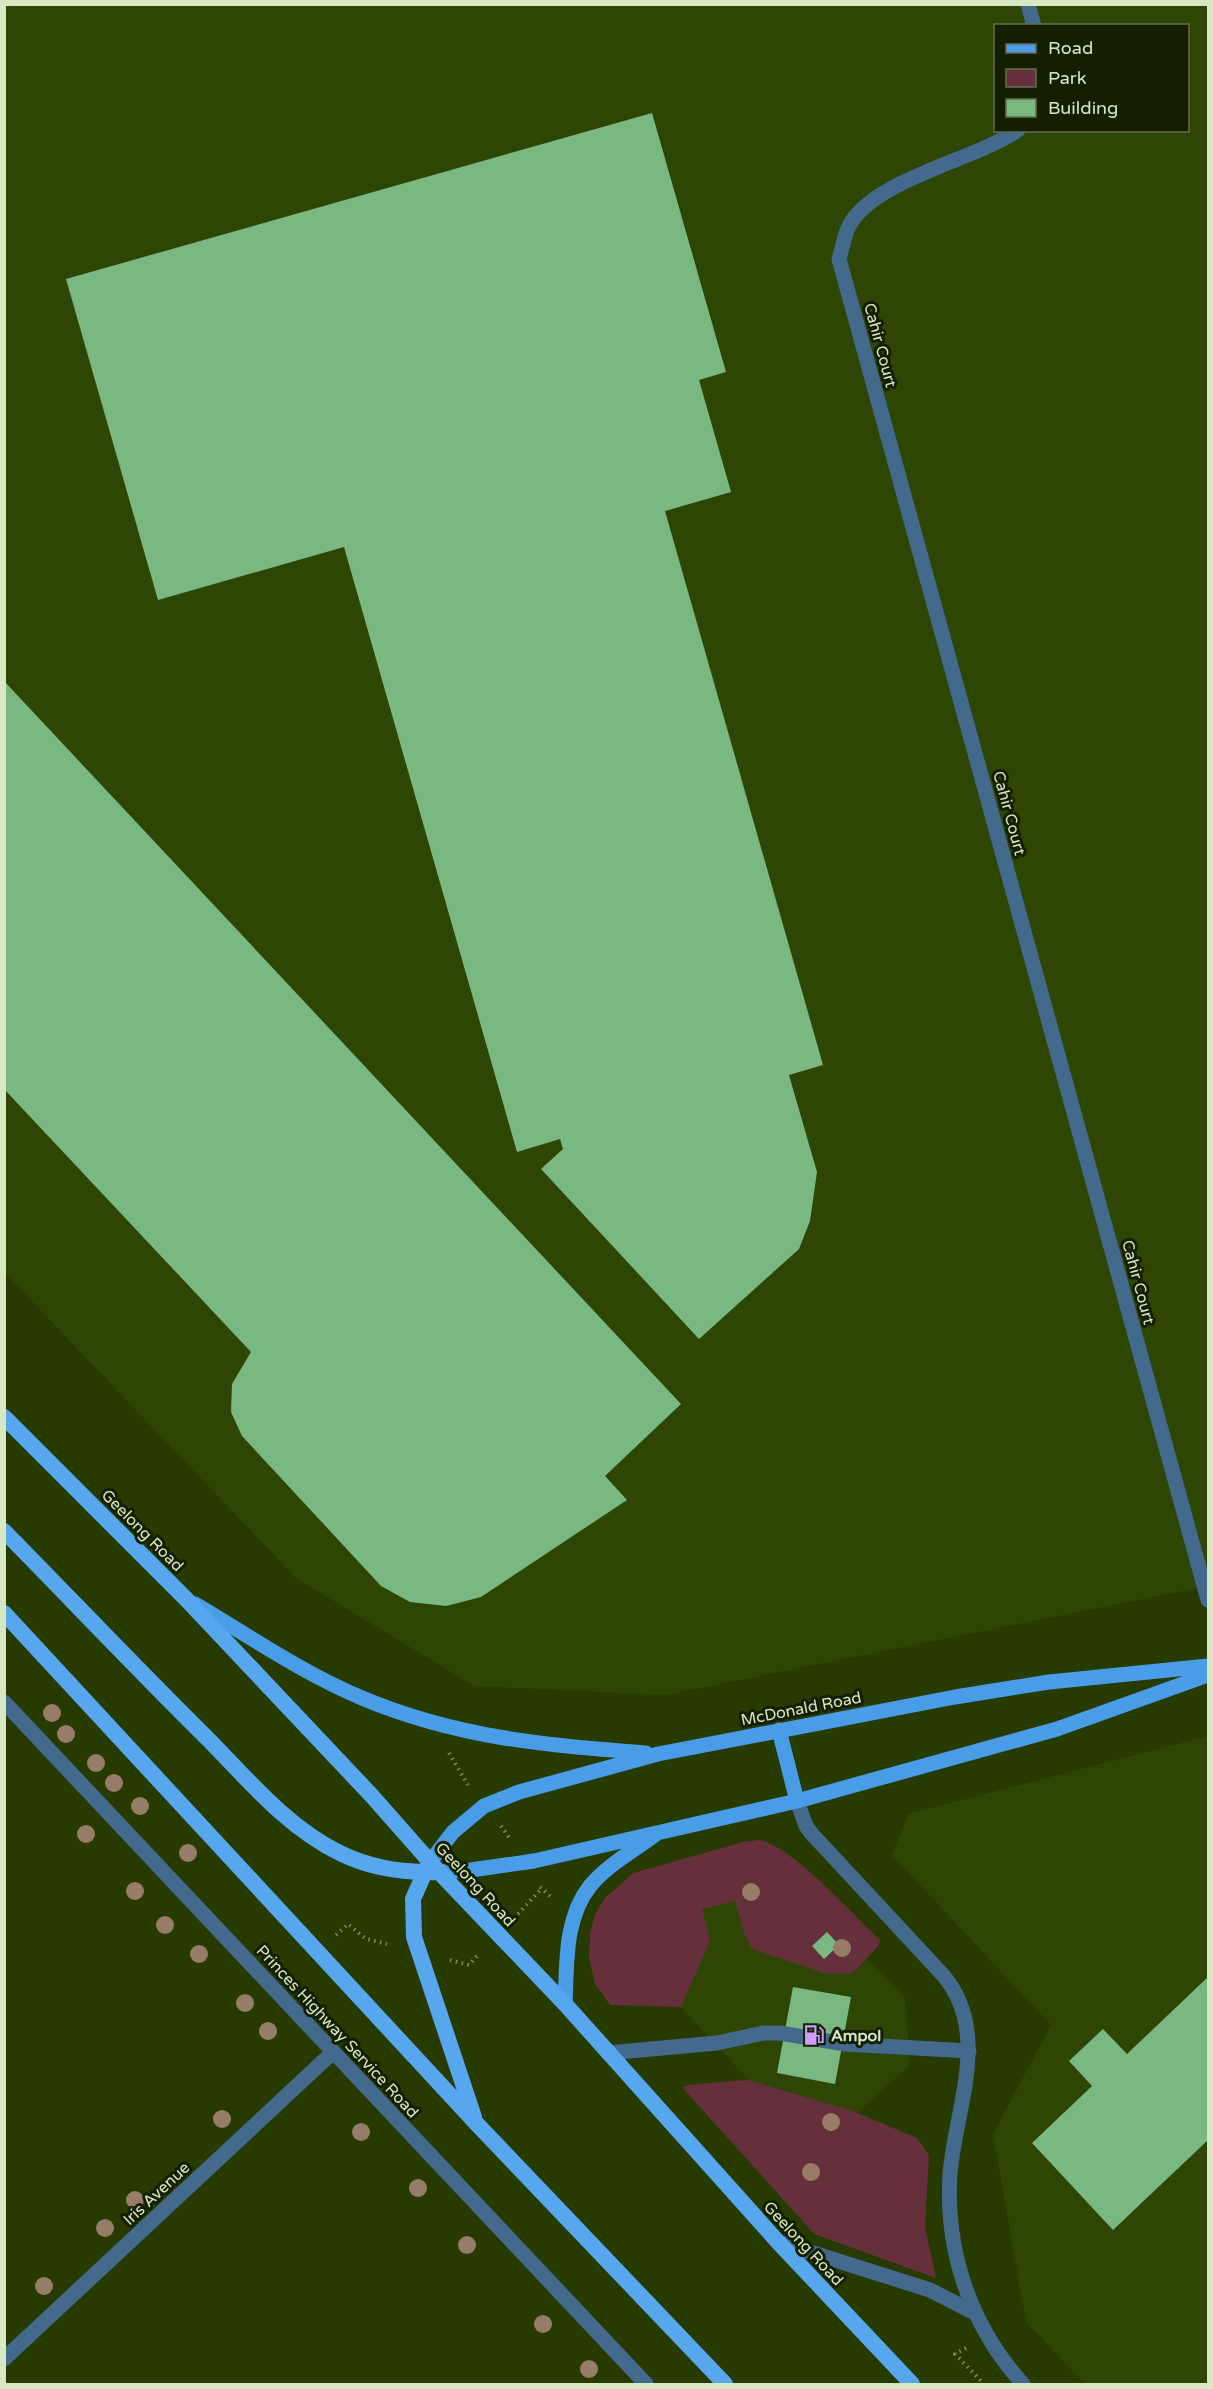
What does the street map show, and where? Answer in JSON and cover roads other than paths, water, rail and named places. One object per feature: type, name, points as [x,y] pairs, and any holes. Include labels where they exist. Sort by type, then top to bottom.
[{"type":"highway","name":"Geelong Road","points":[[4,1417],[187,1600],[372,1796],[431,1869],[565,2004],[778,2242],[912,2385]]},
{"type":"highway","points":[[4,1531],[251,1783],[306,1833],[341,1854],[368,1865],[397,1871],[431,1869]]},
{"type":"highway","points":[[4,1613],[476,2123],[725,2385]]},
{"type":"highway","points":[[431,1869],[413,1899],[414,1937],[476,2123]]},
{"type":"main road","points":[[187,1600],[344,1689],[413,1717],[510,1741],[658,1754]]},
{"type":"main road","name":"McDonald Road","points":[[431,1869],[453,1832],[484,1806],[519,1792],[658,1754],[1048,1682],[1209,1666]]},
{"type":"main road","points":[[431,1869],[482,1869],[534,1861],[661,1830],[797,1801],[1057,1729],[1209,1675]]},
{"type":"main road","points":[[779,1730],[797,1801]]},
{"type":"main road","points":[[565,2004],[568,1946],[574,1919],[581,1902],[601,1876],[661,1830]]},
{"type":"street","points":[[1028,4],[1033,24]]},
{"type":"street","name":"Cahir Court","points":[[1015,132],[1001,143],[941,165],[875,198],[849,226],[839,259],[1209,1600]]},
{"type":"street","name":"Princes Highway Service Road","points":[[4,1702],[646,2385]]},
{"type":"street","points":[[797,1801],[806,1826],[812,1834],[949,1982],[963,2016],[969,2051],[952,2157],[949,2202],[957,2256],[975,2313],[997,2354],[1023,2385]]},
{"type":"street","points":[[609,2053],[717,2043],[763,2033],[780,2033],[845,2044],[969,2051]]},
{"type":"street","name":"Iris Avenue","points":[[4,2359],[332,2053]]},
{"type":"street","points":[[778,2242],[930,2290],[975,2313]]},
{"type":"place","name":"Ampol","points":[[814,2035]]}]
